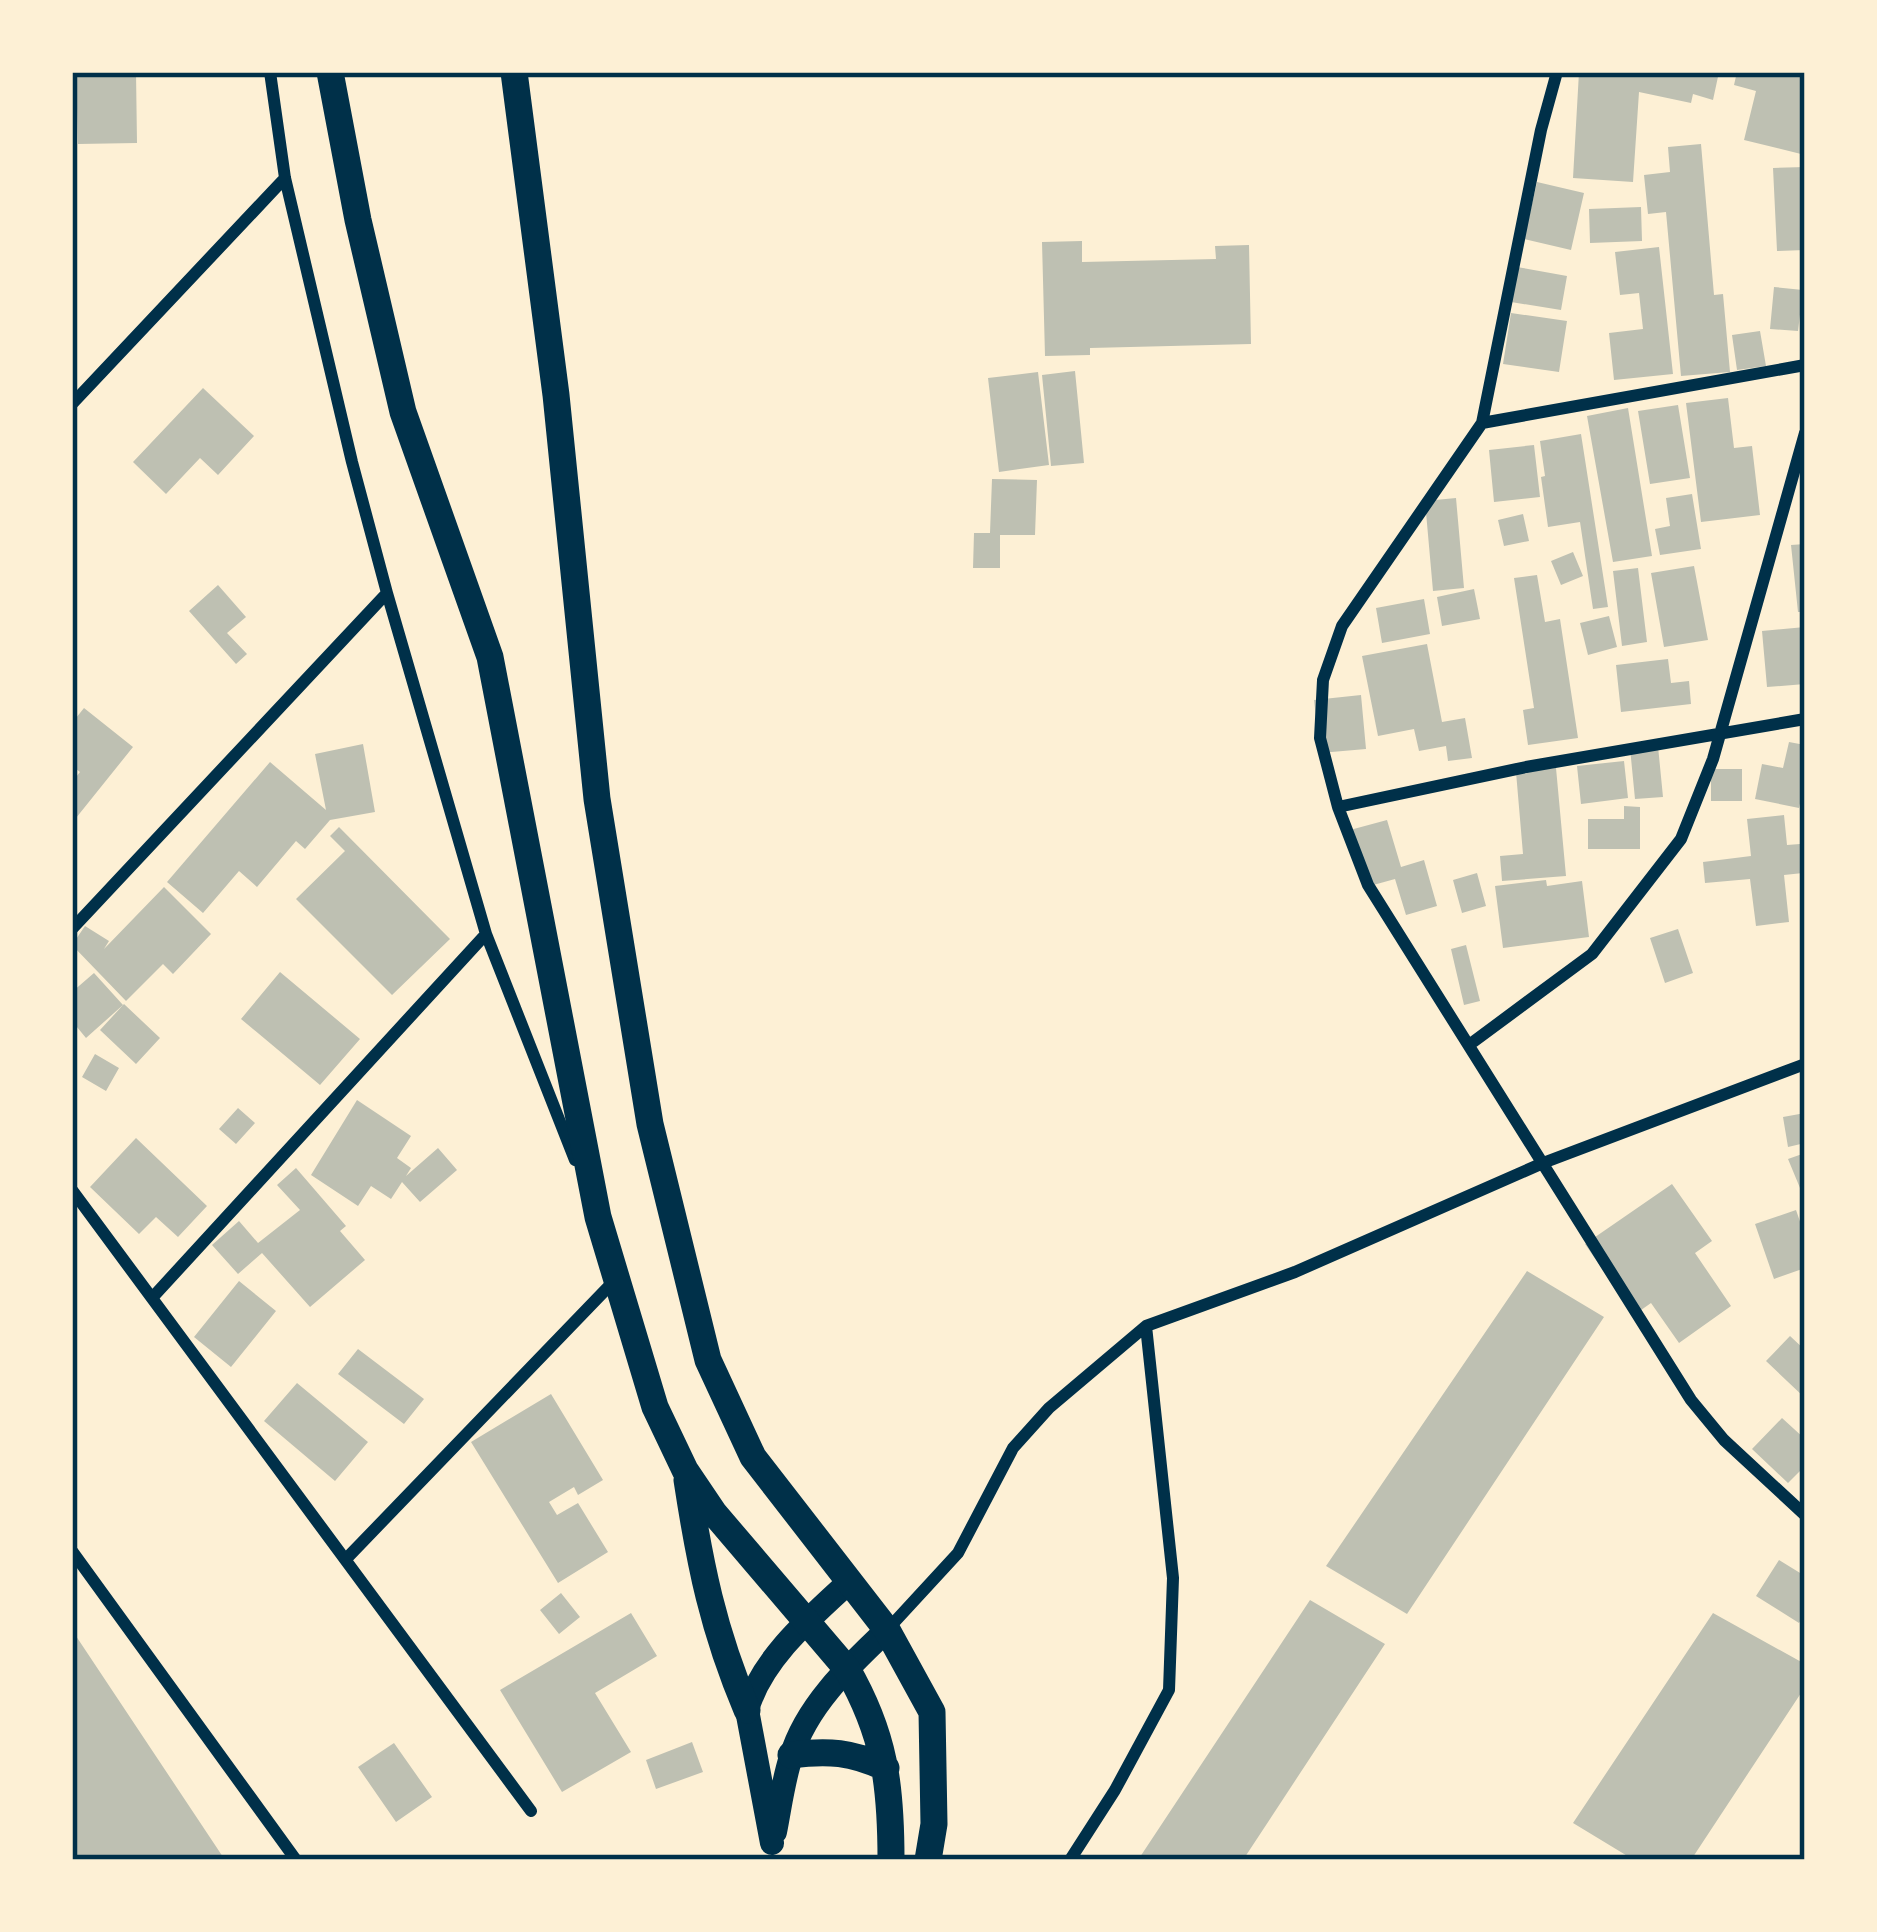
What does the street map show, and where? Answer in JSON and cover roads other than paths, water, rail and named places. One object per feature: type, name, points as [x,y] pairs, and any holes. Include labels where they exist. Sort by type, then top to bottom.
[{"type":"main road","points":[[330,72],[358,220],[403,412],[490,657],[598,1217],[655,1407],[714,1514],[847,1669],[881,1742],[891,1793],[891,1860]]},
{"type":"main road","points":[[514,72],[556,395],[596,799],[650,1124],[708,1360],[753,1457],[887,1630],[932,1712],[934,1824],[928,1860]]},
{"type":"main road","points":[[686,1470],[702,1577],[721,1647],[747,1710],[772,1852]]},
{"type":"main road","points":[[747,1710],[760,1679],[806,1623],[850,1581]]},
{"type":"main road","points":[[772,1852],[791,1755],[808,1718],[847,1669],[887,1630]]},
{"type":"main road","points":[[791,1755],[831,1750],[860,1755],[886,1768]]},
{"type":"street","points":[[270,72],[285,178],[387,593],[486,934],[598,1217]]},
{"type":"street","points":[[1557,72],[1482,423],[1342,626],[1323,680],[1320,738],[1338,807],[1368,885],[1691,1400],[1724,1441],[1805,1515]]},
{"type":"street","points":[[72,404],[285,178]]},
{"type":"street","points":[[1482,423],[1805,365]]},
{"type":"street","points":[[1468,1045],[1592,954],[1681,839],[1713,758],[1805,433]]},
{"type":"street","points":[[72,929],[387,593]]},
{"type":"street","points":[[1338,807],[1526,767],[1805,718]]},
{"type":"street","points":[[152,1298],[486,934]]},
{"type":"street","points":[[887,1630],[958,1553],[1012,1448],[1049,1408],[1146,1327],[1295,1272],[1543,1163],[1805,1064]]},
{"type":"street","points":[[72,1190],[531,1811]]},
{"type":"street","points":[[346,1559],[616,1279]]},
{"type":"street","points":[[1070,1860],[1115,1790],[1169,1690],[1173,1578],[1146,1327]]},
{"type":"street","points":[[72,1551],[296,1860]]}]
